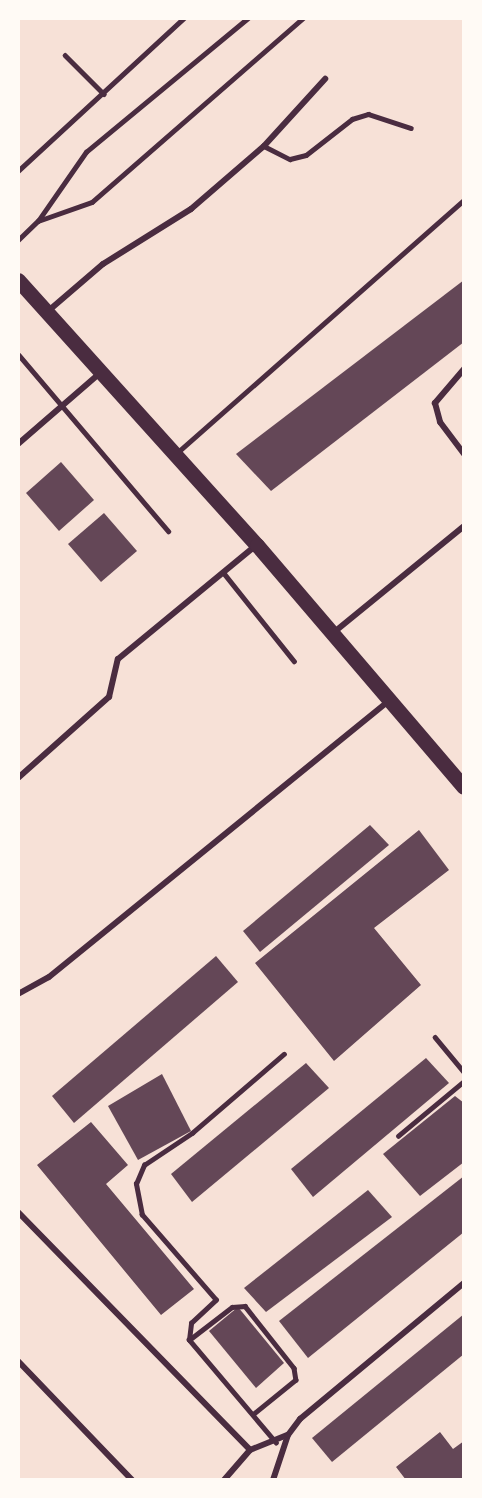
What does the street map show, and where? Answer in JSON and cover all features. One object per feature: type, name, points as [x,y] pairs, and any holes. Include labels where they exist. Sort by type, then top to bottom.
[{"type":"main road","points":[[18,280],[257,544],[464,787]]},
{"type":"street","points":[[47,312],[103,264],[190,209],[264,146],[325,79]]},
{"type":"street","points":[[464,369],[435,403],[440,422],[464,454]]},
{"type":"street","points":[[18,444],[101,372]]},
{"type":"street","points":[[332,633],[464,526]]},
{"type":"street","points":[[18,778],[109,697],[118,659],[257,544]]},
{"type":"street","points":[[18,994],[49,977],[390,700]]},
{"type":"street","points":[[18,1212],[250,1450]]},
{"type":"street","points":[[224,1480],[250,1450],[276,1443],[288,1435],[464,1283]]},
{"type":"street","points":[[18,1361],[132,1480]]},
{"type":"street","points":[[273,1480],[288,1435]]},
{"type":"lane","points":[[18,171],[184,18]]},
{"type":"lane","points":[[18,240],[38,221],[86,152],[248,18]]},
{"type":"lane","points":[[38,221],[92,202],[303,18]]},
{"type":"lane","points":[[65,55],[104,94]]},
{"type":"lane","points":[[264,146],[290,159],[306,155],[352,119],[368,114],[411,128]]},
{"type":"lane","points":[[175,454],[464,200]]},
{"type":"lane","points":[[19,355],[168,531]]},
{"type":"lane","points":[[224,572],[294,661]]},
{"type":"lane","points":[[435,1036],[464,1072]]},
{"type":"lane","points":[[276,1443],[254,1414],[189,1340],[191,1323],[216,1300],[142,1215],[136,1184],[144,1165],[192,1133],[284,1054]]},
{"type":"lane","points":[[398,1136],[464,1081]]},
{"type":"lane","points":[[189,1340],[232,1307],[244,1306],[294,1368],[296,1380],[254,1414]]},
{"type":"building","points":[[464,280],[464,342],[271,491],[236,454]]},
{"type":"building","points":[[61,462],[94,500],[59,531],[26,493]]},
{"type":"building","points":[[104,513],[137,551],[101,582],[68,544]]},
{"type":"building","points":[[370,825],[389,845],[260,952],[243,931]]},
{"type":"building","points":[[419,830],[449,870],[374,928],[421,985],[334,1061],[255,963]]},
{"type":"building","points":[[216,956],[238,982],[74,1123],[52,1096]]},
{"type":"building","points":[[426,1058],[449,1083],[313,1197],[291,1169]]},
{"type":"building","points":[[306,1063],[329,1088],[192,1202],[171,1174]]},
{"type":"building","points":[[162,1074],[191,1131],[138,1160],[108,1106]]},
{"type":"building","points":[[455,1096],[464,1103],[464,1162],[420,1196],[383,1154]]},
{"type":"building","points":[[91,1122],[128,1165],[106,1184],[194,1289],[161,1315],[37,1165]]},
{"type":"building","points":[[464,1176],[464,1232],[308,1358],[279,1321]]},
{"type":"building","points":[[368,1190],[392,1217],[266,1312],[244,1288]]},
{"type":"building","points":[[238,1307],[284,1363],[256,1388],[209,1331]]},
{"type":"building","points":[[464,1314],[464,1354],[332,1462],[312,1438]]},
{"type":"building","points":[[440,1432],[453,1449],[464,1441],[464,1480],[406,1480],[396,1467]]}]
